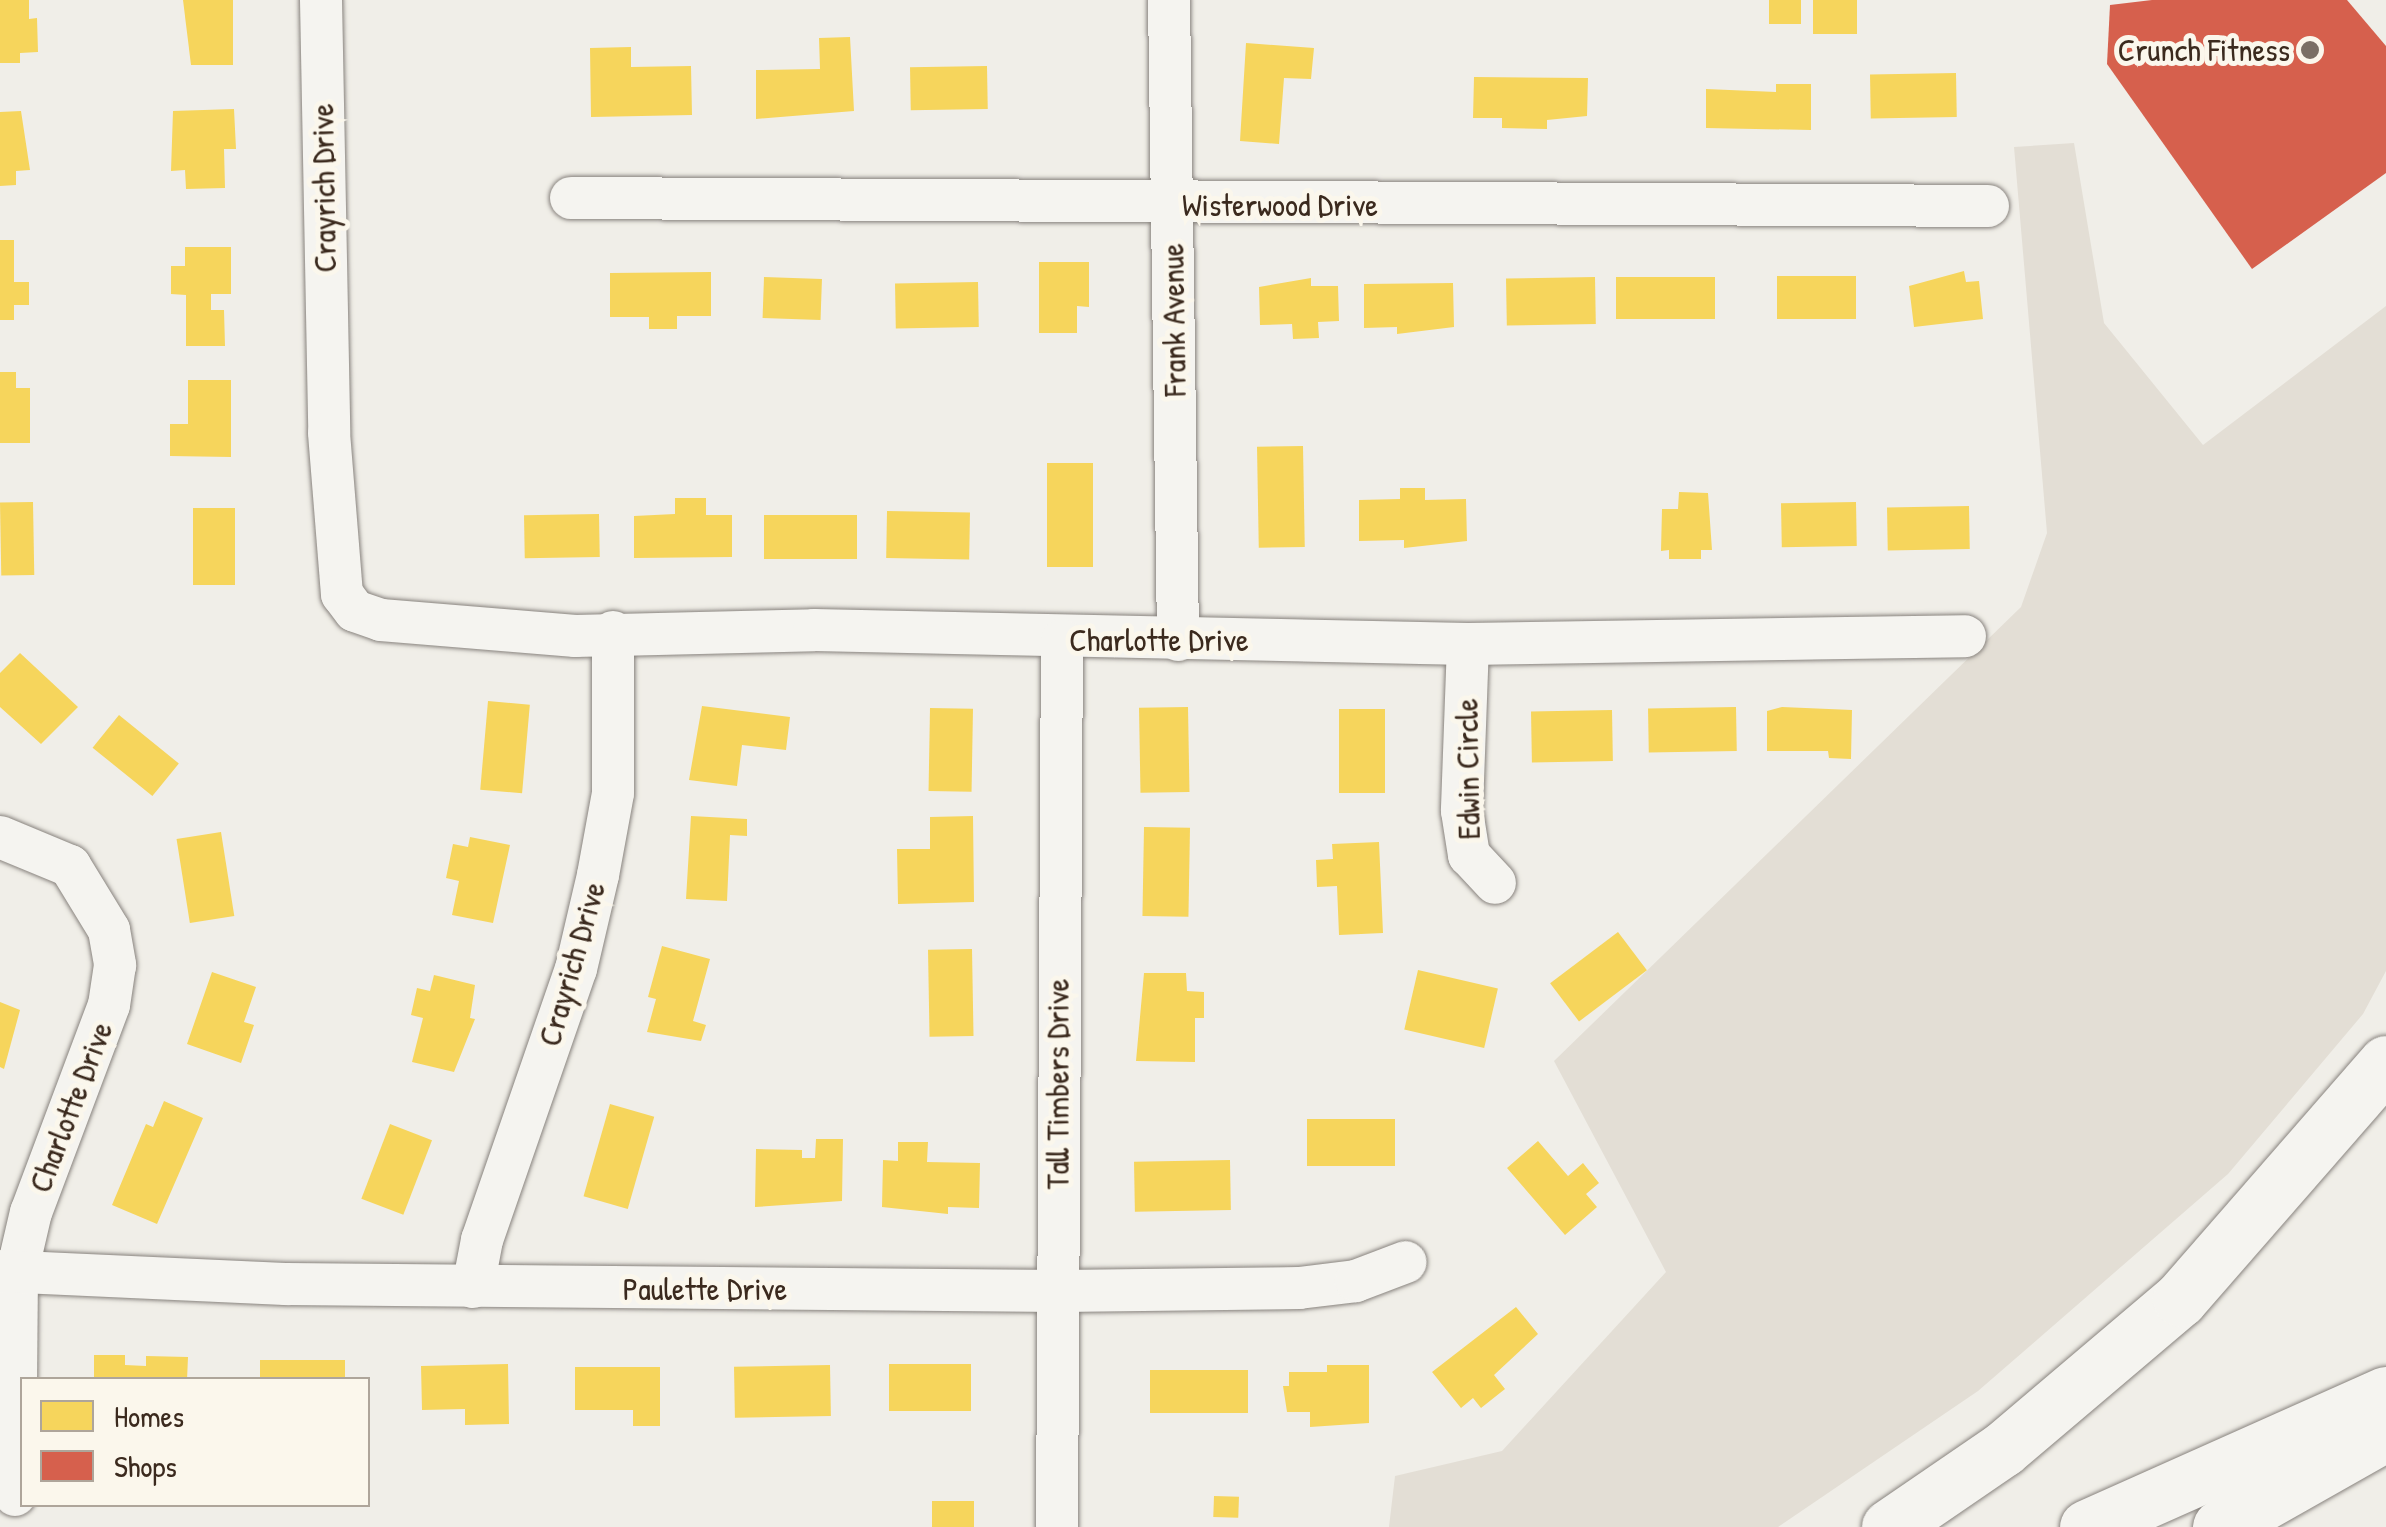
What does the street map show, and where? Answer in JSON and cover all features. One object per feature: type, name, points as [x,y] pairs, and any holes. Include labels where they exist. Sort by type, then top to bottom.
[{"type":"highway","points":[[1889,1527],[2003,1449],[2180,1298],[2386,1063]]},
{"type":"highway","points":[[2087,1527],[2386,1394]]},
{"type":"highway","points":[[2220,1527],[2386,1432]]},
{"type":"street","name":"Crayrich Drive","points":[[321,0],[329,433],[342,594],[356,612]]},
{"type":"street","name":"Frank Avenue","points":[[1170,0],[1178,640]]},
{"type":"street","name":"Wisterwood Drive","points":[[571,198],[1172,205],[1988,206]]},
{"type":"street","name":"Charlotte Drive","points":[[356,612],[510,632],[814,630],[1062,640],[1468,644],[1965,636]]},
{"type":"street","name":"Crayrich Drive","points":[[474,1287],[482,1240],[576,969],[598,875],[613,793],[613,632]]},
{"type":"street","name":"Tall Timbers Drive","points":[[1057,1527],[1062,1292],[1056,1121],[1062,640]]},
{"type":"street","name":"Edwin Circle","points":[[1468,644],[1462,811],[1469,855],[1496,883]]},
{"type":"street","name":"Charlotte Drive","points":[[0,837],[70,866],[109,930],[115,966],[109,1005],[9,1271],[15,1495]]},
{"type":"street","name":"Paulette Drive","points":[[9,1271],[474,1287],[1062,1292],[1299,1288],[1356,1281],[1406,1262]]},
{"type":"shaded area","points":[[2074,143],[2104,323],[2203,445],[2386,306],[2386,971],[2363,1014],[2228,1174],[1978,1391],[1778,1527],[1389,1527],[1395,1476],[1502,1451],[1666,1272],[1554,1061],[2021,607],[2047,533],[2014,147]]},
{"type":"building: Homes","points":[[0,0],[29,0],[29,19],[37,18],[38,52],[20,53],[20,63],[0,63]]},
{"type":"building: Homes","points":[[183,0],[233,0],[233,65],[191,65]]},
{"type":"building: Homes","points":[[1769,0],[1801,0],[1801,24],[1769,24]]},
{"type":"building: Homes","points":[[1813,0],[1857,0],[1857,34],[1813,34]]},
{"type":"building: Homes","points":[[850,37],[854,111],[756,119],[756,70],[820,69],[819,38]]},
{"type":"building: Homes","points":[[1246,43],[1314,48],[1311,79],[1284,78],[1279,144],[1240,141]]},
{"type":"building: Homes","points":[[631,47],[631,67],[691,66],[692,115],[591,117],[590,48]]},
{"type":"building: Homes","points":[[987,66],[988,109],[911,110],[910,67]]},
{"type":"building: Homes","points":[[1956,73],[1957,117],[1871,118],[1870,75]]},
{"type":"building: Homes","points":[[1474,77],[1588,78],[1587,116],[1547,120],[1547,129],[1502,128],[1502,118],[1473,118]]},
{"type":"building: Homes","points":[[1776,84],[1811,84],[1811,130],[1706,128],[1706,89],[1776,92]]},
{"type":"building: Homes","points":[[234,109],[236,149],[224,149],[225,188],[186,189],[185,170],[171,171],[173,111]]},
{"type":"building: Homes","points":[[21,111],[30,170],[16,171],[16,185],[0,186],[0,112]]},
{"type":"building: Homes","points":[[0,240],[14,240],[14,282],[29,282],[29,305],[14,305],[14,320],[0,320]]},
{"type":"building: Homes","points":[[185,247],[231,247],[231,294],[211,294],[211,310],[224,310],[225,346],[186,346],[186,295],[171,294],[171,266],[185,266]]},
{"type":"building: Homes","points":[[1039,262],[1089,262],[1089,307],[1077,306],[1077,333],[1039,333]]},
{"type":"building: Homes","points":[[1964,271],[1966,282],[1979,281],[1983,319],[1914,327],[1909,286]]},
{"type":"building: Homes","points":[[711,272],[711,316],[677,316],[677,329],[649,329],[649,317],[610,317],[610,273]]},
{"type":"building: Homes","points":[[1777,276],[1856,276],[1856,319],[1777,319]]},
{"type":"building: Homes","points":[[764,277],[822,279],[821,320],[763,318]]},
{"type":"building: Homes","points":[[1595,277],[1596,324],[1507,326],[1506,279]]},
{"type":"building: Homes","points":[[1616,277],[1715,277],[1715,319],[1616,319]]},
{"type":"building: Homes","points":[[1311,278],[1311,286],[1338,286],[1339,321],[1318,322],[1319,338],[1293,339],[1292,324],[1260,325],[1259,287]]},
{"type":"building: Homes","points":[[978,282],[979,327],[896,328],[895,283]]},
{"type":"building: Homes","points":[[1453,283],[1454,327],[1397,334],[1397,327],[1364,328],[1364,284]]},
{"type":"building: Homes","points":[[0,372],[16,372],[16,388],[30,388],[30,443],[0,443]]},
{"type":"building: Homes","points":[[188,380],[231,380],[231,457],[170,456],[170,424],[188,424]]},
{"type":"building: Homes","points":[[1303,446],[1305,547],[1259,548],[1257,447]]},
{"type":"building: Homes","points":[[1047,463],[1093,463],[1093,567],[1047,567]]},
{"type":"building: Homes","points":[[1400,488],[1425,488],[1425,500],[1466,499],[1467,541],[1404,548],[1404,540],[1359,541],[1359,500],[1400,499]]},
{"type":"building: Homes","points":[[1679,492],[1708,493],[1712,550],[1701,550],[1701,559],[1669,559],[1669,550],[1661,551],[1662,509],[1678,509]]},
{"type":"building: Homes","points":[[675,498],[706,498],[706,515],[732,515],[732,557],[634,558],[634,516],[675,514]]},
{"type":"building: Homes","points":[[33,502],[34,575],[1,576],[0,503]]},
{"type":"building: Homes","points":[[1856,502],[1857,546],[1782,547],[1781,503]]},
{"type":"building: Homes","points":[[1969,506],[1970,549],[1888,550],[1887,507]]},
{"type":"building: Homes","points":[[193,508],[235,508],[235,585],[193,585]]},
{"type":"building: Homes","points":[[887,511],[970,512],[969,559],[886,558]]},
{"type":"building: Homes","points":[[599,514],[600,557],[525,558],[524,515]]},
{"type":"building: Homes","points":[[764,515],[857,515],[857,559],[764,559]]},
{"type":"building: Homes","points":[[20,653],[78,707],[41,744],[0,707],[0,673]]},
{"type":"building: Homes","points":[[488,701],[530,705],[522,793],[480,790]]},
{"type":"building: Homes","points":[[702,706],[790,717],[786,750],[742,745],[737,786],[689,780]]},
{"type":"building: Homes","points":[[1188,707],[1189,792],[1140,793],[1139,708]]},
{"type":"building: Homes","points":[[1736,707],[1737,751],[1649,753],[1648,709]]},
{"type":"building: Homes","points":[[1782,707],[1852,710],[1851,759],[1829,758],[1828,751],[1767,751],[1767,711]]},
{"type":"building: Homes","points":[[930,708],[973,709],[972,792],[929,791]]},
{"type":"building: Homes","points":[[1339,709],[1385,709],[1385,793],[1339,793]]},
{"type":"building: Homes","points":[[1612,710],[1613,761],[1532,762],[1531,711]]},
{"type":"building: Homes","points":[[119,715],[179,763],[152,796],[93,748]]},
{"type":"building: Homes","points":[[691,816],[747,819],[747,836],[730,835],[727,901],[686,899]]},
{"type":"building: Homes","points":[[973,816],[974,902],[898,904],[897,849],[930,849],[930,817]]},
{"type":"building: Homes","points":[[1144,827],[1190,828],[1188,917],[1142,916]]},
{"type":"building: Homes","points":[[221,832],[234,916],[190,923],[177,839]]},
{"type":"building: Homes","points":[[470,837],[510,845],[493,923],[452,915],[459,881],[446,878],[453,844],[468,847]]},
{"type":"building: Homes","points":[[1379,842],[1383,933],[1339,935],[1337,886],[1317,887],[1316,860],[1333,859],[1332,844]]},
{"type":"building: Homes","points":[[1618,932],[1647,970],[1579,1021],[1550,983]]},
{"type":"building: Homes","points":[[662,946],[710,959],[693,1021],[706,1025],[701,1041],[647,1032],[656,999],[648,997]]},
{"type":"building: Homes","points":[[972,949],[974,1036],[930,1037],[928,950]]},
{"type":"building: Homes","points":[[1418,970],[1498,988],[1484,1048],[1404,1029]]},
{"type":"building: Homes","points":[[212,972],[256,987],[244,1022],[254,1025],[241,1063],[187,1044]]},
{"type":"building: Homes","points":[[1144,973],[1186,973],[1187,991],[1204,992],[1204,1018],[1195,1018],[1195,1062],[1136,1061]]},
{"type":"building: Homes","points":[[434,975],[475,985],[470,1018],[475,1019],[454,1072],[412,1062],[423,1018],[411,1015],[417,988],[430,991]]},
{"type":"building: Homes","points":[[0,1002],[20,1010],[4,1069],[0,1067]]},
{"type":"building: Homes","points":[[164,1101],[203,1118],[157,1224],[112,1205],[146,1124],[153,1127]]},
{"type":"building: Homes","points":[[610,1104],[654,1117],[628,1209],[584,1196]]},
{"type":"building: Homes","points":[[1307,1119],[1395,1119],[1395,1166],[1307,1166]]},
{"type":"building: Homes","points":[[390,1124],[432,1140],[403,1215],[361,1199]]},
{"type":"building: Homes","points":[[816,1139],[843,1139],[842,1201],[755,1207],[756,1149],[802,1150],[802,1158],[815,1158]]},
{"type":"building: Homes","points":[[1538,1141],[1568,1176],[1583,1163],[1599,1183],[1586,1194],[1597,1207],[1565,1235],[1507,1168]]},
{"type":"building: Homes","points":[[898,1142],[928,1142],[927,1162],[980,1163],[979,1208],[948,1207],[948,1214],[882,1207],[883,1160],[898,1161]]},
{"type":"building: Homes","points":[[1230,1160],[1231,1210],[1135,1212],[1134,1162]]},
{"type":"building: Homes","points":[[1516,1307],[1538,1334],[1494,1375],[1505,1389],[1481,1408],[1473,1398],[1461,1408],[1432,1372]]},
{"type":"building: Homes","points":[[94,1355],[125,1355],[125,1365],[146,1366],[146,1356],[188,1357],[187,1377],[94,1377]]},
{"type":"building: Homes","points":[[260,1360],[345,1360],[345,1377],[260,1377]]},
{"type":"building: Homes","points":[[508,1364],[509,1424],[465,1425],[465,1409],[422,1410],[421,1366]]},
{"type":"building: Homes","points":[[889,1364],[971,1364],[971,1411],[889,1411]]},
{"type":"building: Homes","points":[[830,1365],[831,1416],[735,1418],[734,1367]]},
{"type":"building: Homes","points":[[1327,1365],[1369,1365],[1369,1423],[1310,1427],[1310,1412],[1287,1412],[1283,1386],[1289,1386],[1289,1372],[1327,1372]]},
{"type":"building: Homes","points":[[575,1367],[660,1367],[660,1426],[633,1426],[633,1410],[575,1410]]},
{"type":"building: Homes","points":[[1150,1370],[1248,1370],[1248,1413],[1150,1413]]},
{"type":"building: Homes","points":[[1214,1496],[1239,1497],[1238,1518],[1213,1517]]},
{"type":"building: Homes","points":[[932,1501],[974,1501],[974,1527],[932,1527]]},
{"type":"building: Shops","points":[[2152,0],[2347,0],[2386,46],[2386,173],[2252,269],[2107,64],[2110,5]]},
{"type":"place","name":"Crunch Fitness","points":[[2310,50]]}]
